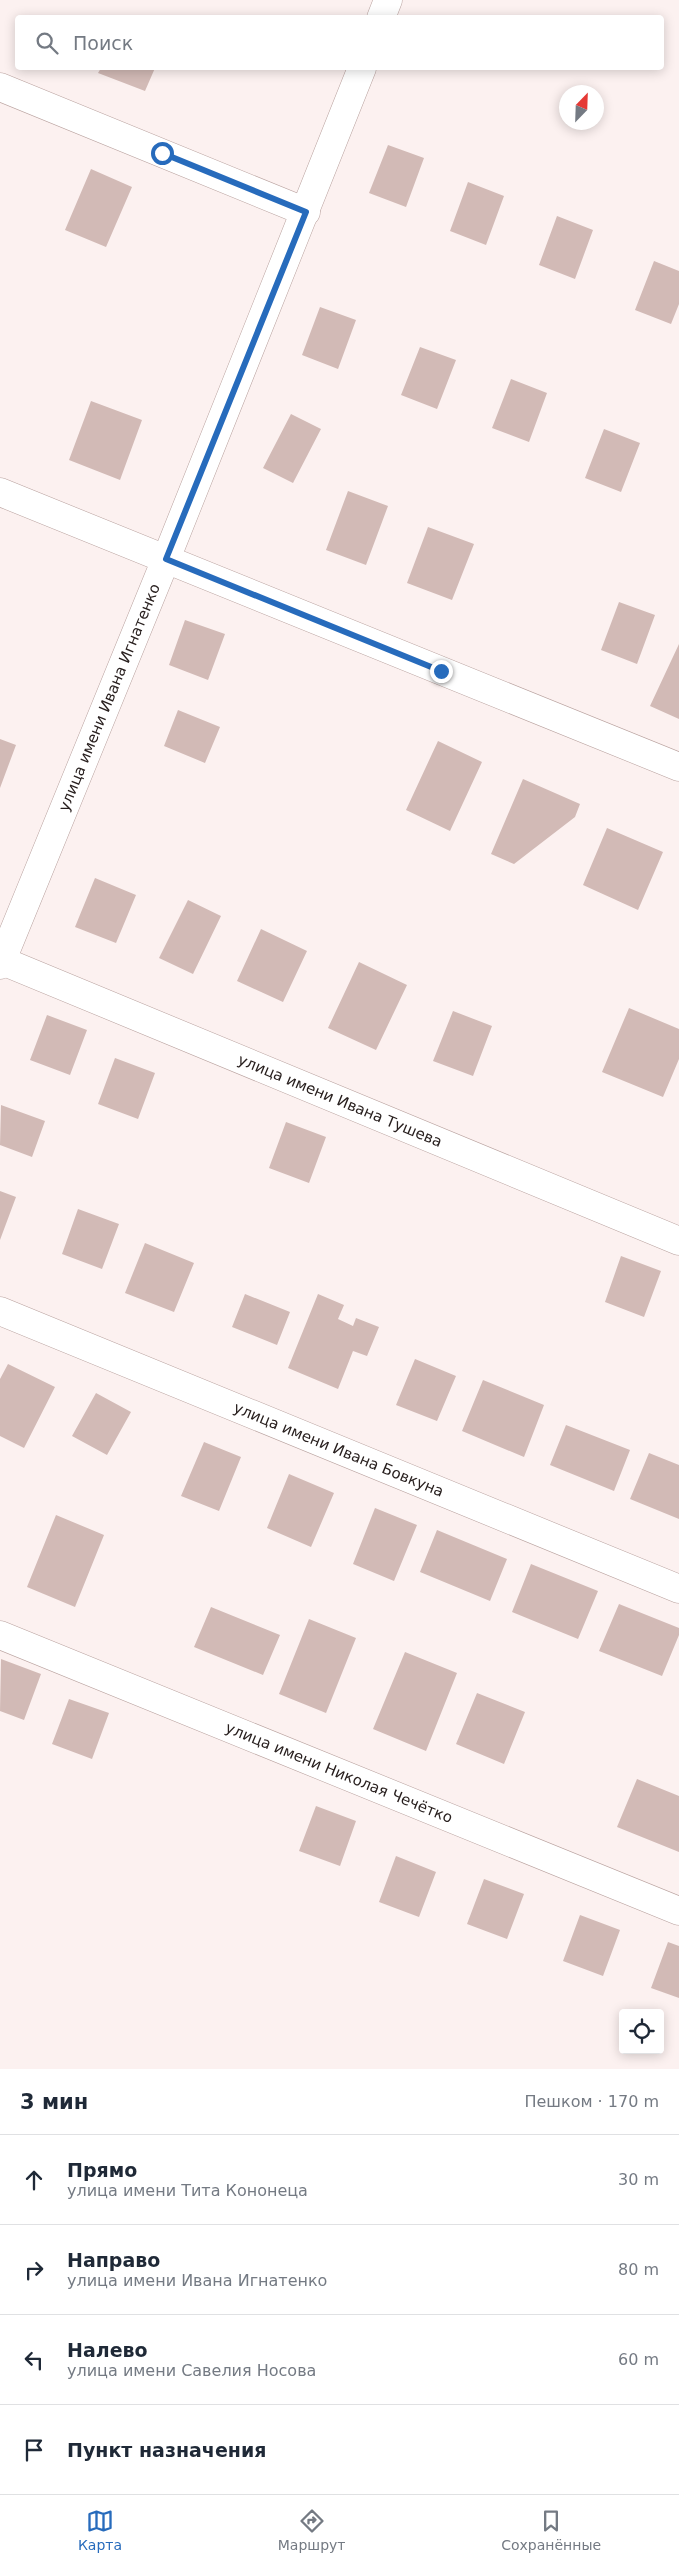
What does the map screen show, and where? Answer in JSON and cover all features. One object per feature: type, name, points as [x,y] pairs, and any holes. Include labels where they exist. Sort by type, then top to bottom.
[{"type":"street","points":[[382,15],[388,0]]},
{"type":"street","name":"улица имени Ивана Игнатенко","points":[[1,962],[166,559],[361,70]]},
{"type":"street","points":[[0,87],[306,212]]},
{"type":"street","points":[[0,492],[679,767]]},
{"type":"street","name":"улица имени Ивана Тушева","points":[[1,962],[679,1240]]},
{"type":"street","name":"улица имени Ивана Бовкуна","points":[[0,1311],[679,1589]]},
{"type":"street","name":"улица имени Николая Чечётко","points":[[0,1635],[679,1911]]},
{"type":"building","points":[[100,70],[154,70],[145,91],[98,73]]},
{"type":"building","points":[[388,145],[424,158],[406,207],[369,193]]},
{"type":"building","points":[[91,169],[132,187],[106,247],[65,230]]},
{"type":"building","points":[[468,182],[504,196],[486,245],[450,231]]},
{"type":"building","points":[[557,216],[593,230],[575,279],[539,265]]},
{"type":"building","points":[[654,261],[679,271],[679,304],[671,324],[635,310]]},
{"type":"building","points":[[320,307],[356,320],[338,369],[302,355]]},
{"type":"building","points":[[420,347],[456,360],[437,409],[401,395]]},
{"type":"building","points":[[511,379],[547,393],[529,442],[492,428]]},
{"type":"building","points":[[91,401],[142,420],[120,480],[69,460]]},
{"type":"building","points":[[291,414],[321,429],[293,483],[263,468]]},
{"type":"building","points":[[604,429],[640,443],[621,492],[585,478]]},
{"type":"building","points":[[348,491],[388,506],[366,565],[326,550]]},
{"type":"building","points":[[428,527],[474,544],[452,600],[407,583]]},
{"type":"building","points":[[619,602],[655,615],[637,664],[601,650]]},
{"type":"building","points":[[185,620],[225,634],[208,680],[169,665]]},
{"type":"building","points":[[679,644],[679,719],[650,706]]},
{"type":"building","points":[[178,710],[220,727],[205,763],[164,746]]},
{"type":"building","points":[[0,739],[16,745],[0,788]]},
{"type":"building","points":[[438,741],[482,762],[450,831],[406,810]]},
{"type":"building","points":[[523,779],[580,804],[575,817],[514,864],[491,854]]},
{"type":"building","points":[[607,828],[663,852],[638,910],[583,885]]},
{"type":"building","points":[[95,878],[136,895],[116,943],[75,927]]},
{"type":"building","points":[[188,900],[221,916],[193,974],[159,958]]},
{"type":"building","points":[[261,929],[307,951],[283,1002],[237,981]]},
{"type":"building","points":[[359,962],[407,985],[376,1050],[328,1028]]},
{"type":"building","points":[[629,1008],[679,1029],[679,1059],[663,1097],[602,1072]]},
{"type":"building","points":[[453,1011],[492,1026],[473,1076],[433,1061]]},
{"type":"building","points":[[47,1015],[87,1030],[70,1075],[30,1060]]},
{"type":"building","points":[[115,1058],[155,1073],[138,1119],[98,1104]]},
{"type":"building","points":[[1,1105],[45,1121],[32,1157],[0,1145]]},
{"type":"building","points":[[286,1122],[326,1137],[309,1183],[269,1168]]},
{"type":"building","points":[[0,1191],[16,1197],[0,1240]]},
{"type":"building","points":[[78,1209],[119,1224],[102,1269],[62,1254]]},
{"type":"building","points":[[145,1243],[194,1263],[174,1312],[125,1293]]},
{"type":"building","points":[[621,1256],[661,1271],[644,1317],[605,1302]]},
{"type":"building","points":[[245,1294],[290,1312],[277,1345],[232,1327]]},
{"type":"building","points":[[318,1294],[344,1305],[338,1319],[353,1326],[356,1318],[379,1327],[367,1356],[353,1351],[338,1389],[288,1368]]},
{"type":"building","points":[[415,1359],[456,1376],[437,1421],[396,1405]]},
{"type":"building","points":[[8,1364],[55,1387],[24,1448],[0,1436],[0,1379]]},
{"type":"building","points":[[483,1380],[544,1405],[524,1457],[462,1431]]},
{"type":"building","points":[[96,1393],[131,1412],[107,1455],[72,1436]]},
{"type":"building","points":[[566,1425],[630,1450],[614,1491],[550,1465]]},
{"type":"building","points":[[204,1442],[241,1457],[219,1511],[181,1496]]},
{"type":"building","points":[[649,1453],[679,1465],[679,1519],[630,1499]]},
{"type":"building","points":[[289,1474],[334,1493],[311,1547],[267,1528]]},
{"type":"building","points":[[375,1508],[417,1525],[394,1581],[353,1564]]},
{"type":"building","points":[[56,1515],[104,1535],[75,1607],[27,1587]]},
{"type":"building","points":[[437,1530],[507,1559],[490,1601],[420,1572]]},
{"type":"building","points":[[531,1564],[598,1591],[578,1639],[512,1612]]},
{"type":"building","points":[[619,1604],[679,1628],[679,1635],[662,1676],[599,1651]]},
{"type":"building","points":[[211,1607],[280,1635],[263,1675],[194,1647]]},
{"type":"building","points":[[309,1619],[356,1638],[326,1713],[279,1694]]},
{"type":"building","points":[[405,1652],[457,1673],[426,1751],[373,1729]]},
{"type":"building","points":[[1,1659],[41,1674],[24,1720],[0,1711]]},
{"type":"building","points":[[477,1693],[525,1712],[504,1764],[456,1744]]},
{"type":"building","points":[[69,1699],[109,1713],[92,1759],[52,1744]]},
{"type":"building","points":[[637,1779],[679,1796],[679,1852],[617,1827]]},
{"type":"building","points":[[316,1806],[356,1821],[340,1866],[299,1851]]},
{"type":"building","points":[[396,1856],[436,1872],[419,1917],[379,1902]]},
{"type":"building","points":[[484,1879],[524,1894],[507,1939],[467,1924]]},
{"type":"building","points":[[580,1915],[620,1930],[603,1976],[563,1961]]},
{"type":"building","points":[[668,1942],[679,1946],[679,1998],[651,1988]]},
{"type":"route","points":[[162,153],[306,212],[166,559],[441,671]]}]
